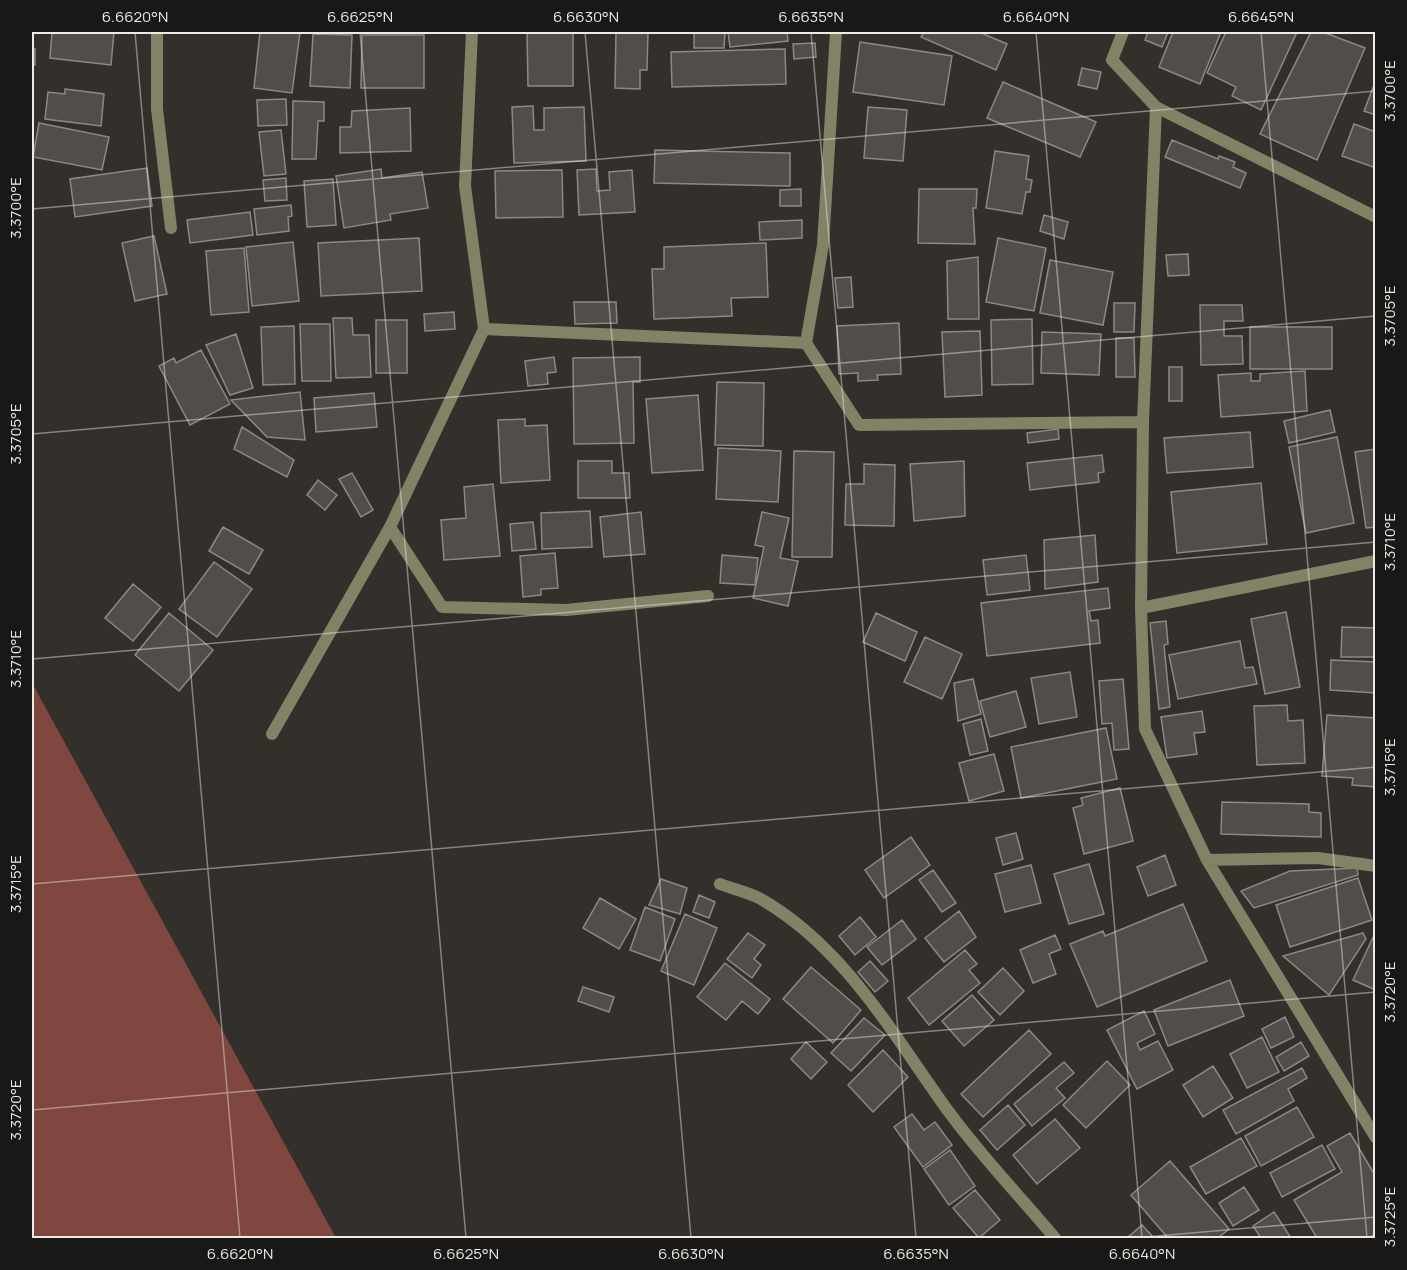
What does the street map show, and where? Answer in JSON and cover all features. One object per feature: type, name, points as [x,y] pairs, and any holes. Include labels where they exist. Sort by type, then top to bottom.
[{"type":"street","points":[[157,32],[157,109],[171,228]]},
{"type":"street","points":[[272,734],[390,527],[484,329],[465,186],[472,32]]},
{"type":"street","points":[[836,32],[823,245],[806,343],[859,425],[1143,422]]},
{"type":"street","points":[[1123,32],[1112,60],[1156,107],[1376,217]]},
{"type":"street","points":[[1156,107],[1143,422],[1141,608],[1145,729],[1207,860],[1376,1138]]},
{"type":"street","points":[[484,329],[806,343]]},
{"type":"street","points":[[390,527],[442,607],[566,610],[708,596]]},
{"type":"street","points":[[1141,608],[1376,561]]},
{"type":"street","points":[[1207,860],[1318,858],[1376,866]]},
{"type":"street","points":[[720,884],[758,897],[791,919],[834,957],[895,1032],[947,1110],[1055,1239]]},
{"type":"shaded area","points":[[32,683],[336,1238],[32,1238]]},
{"type":"building","points":[[52,32],[114,32],[111,65],[50,58]]},
{"type":"building","points":[[260,32],[300,32],[292,93],[254,88]]},
{"type":"building","points":[[527,32],[573,32],[573,86],[528,86]]},
{"type":"building","points":[[616,32],[648,32],[647,70],[640,70],[640,89],[615,88]]},
{"type":"building","points":[[694,32],[725,32],[724,48],[694,48]]},
{"type":"building","points":[[728,32],[787,32],[788,41],[730,47]]},
{"type":"building","points":[[924,32],[979,32],[1007,44],[996,70],[921,37]]},
{"type":"building","points":[[1148,32],[1168,32],[1162,47],[1145,40]]},
{"type":"building","points":[[1173,32],[1221,32],[1200,84],[1159,67]]},
{"type":"building","points":[[1226,32],[1297,32],[1261,110],[1232,96],[1236,87],[1207,73]]},
{"type":"building","points":[[1311,32],[1323,32],[1365,48],[1317,160],[1260,134]]},
{"type":"building","points":[[313,34],[352,35],[350,88],[310,86]]},
{"type":"building","points":[[362,35],[424,35],[424,88],[361,88]]},
{"type":"building","points":[[860,42],[952,56],[944,105],[853,92]]},
{"type":"building","points":[[815,43],[816,57],[794,59],[793,44]]},
{"type":"building","points":[[32,49],[35,49],[35,65],[32,65]]},
{"type":"building","points":[[785,49],[786,84],[672,87],[671,52]]},
{"type":"building","points":[[1082,68],[1101,72],[1097,89],[1078,85]]},
{"type":"building","points":[[1376,80],[1376,115],[1364,111]]},
{"type":"building","points":[[1003,82],[1096,122],[1080,157],[987,118]]},
{"type":"building","points":[[65,89],[104,94],[101,126],[45,119],[48,92],[65,94]]},
{"type":"building","points":[[286,99],[287,125],[258,126],[257,100]]},
{"type":"building","points":[[293,101],[324,102],[324,121],[318,121],[316,159],[292,159]]},
{"type":"building","points":[[533,106],[534,130],[544,130],[544,108],[584,107],[586,161],[514,163],[512,107]]},
{"type":"building","points":[[868,107],[907,110],[903,161],[864,158]]},
{"type":"building","points":[[410,108],[411,151],[340,153],[340,127],[351,127],[352,111]]},
{"type":"building","points":[[39,123],[109,137],[102,170],[33,157]]},
{"type":"building","points":[[1354,124],[1376,132],[1376,168],[1342,156]]},
{"type":"building","points":[[281,130],[286,174],[264,176],[259,132]]},
{"type":"building","points":[[1172,140],[1218,159],[1219,156],[1235,162],[1233,167],[1246,173],[1240,188],[1165,157]]},
{"type":"building","points":[[655,150],[790,153],[790,186],[654,183]]},
{"type":"building","points":[[995,151],[1029,156],[1026,179],[1032,180],[1030,192],[1026,192],[1022,214],[986,208]]},
{"type":"building","points":[[147,168],[152,206],[75,217],[70,179]]},
{"type":"building","points":[[381,169],[382,178],[422,172],[428,208],[390,214],[391,220],[344,228],[336,176]]},
{"type":"building","points":[[596,169],[597,191],[610,190],[609,172],[632,170],[635,212],[579,215],[577,170]]},
{"type":"building","points":[[562,170],[563,217],[496,218],[495,171]]},
{"type":"building","points":[[286,178],[287,200],[265,201],[263,180]]},
{"type":"building","points":[[333,179],[336,225],[307,227],[304,181]]},
{"type":"building","points":[[801,189],[801,206],[780,206],[780,190]]},
{"type":"building","points":[[919,189],[977,189],[976,208],[973,208],[975,244],[918,243]]},
{"type":"building","points":[[291,205],[292,216],[288,217],[289,231],[257,235],[254,209]]},
{"type":"building","points":[[250,212],[253,235],[190,243],[187,220]]},
{"type":"building","points":[[1044,215],[1068,222],[1064,239],[1040,231]]},
{"type":"building","points":[[802,220],[802,238],[760,240],[759,222]]},
{"type":"building","points":[[154,236],[167,294],[135,301],[122,243]]},
{"type":"building","points":[[419,238],[422,291],[321,296],[318,243]]},
{"type":"building","points":[[998,238],[1046,248],[1034,311],[986,302]]},
{"type":"building","points":[[293,242],[299,301],[252,306],[246,247]]},
{"type":"building","points":[[766,243],[768,297],[731,298],[732,316],[654,319],[652,269],[664,269],[664,247]]},
{"type":"building","points":[[244,248],[249,312],[211,315],[206,251]]},
{"type":"building","points":[[1188,254],[1189,275],[1168,276],[1166,255]]},
{"type":"building","points":[[978,257],[979,319],[948,319],[947,261]]},
{"type":"building","points":[[1050,260],[1113,272],[1103,325],[1040,313]]},
{"type":"building","points":[[851,277],[853,307],[838,308],[835,278]]},
{"type":"building","points":[[574,302],[616,302],[617,323],[575,324]]},
{"type":"building","points":[[1114,303],[1135,303],[1134,332],[1114,332]]},
{"type":"building","points":[[1200,305],[1242,305],[1243,321],[1224,321],[1224,336],[1242,336],[1243,364],[1201,365]]},
{"type":"building","points":[[454,312],[455,329],[425,331],[424,314]]},
{"type":"building","points":[[333,318],[352,318],[353,335],[369,335],[371,377],[336,378]]},
{"type":"building","points":[[1032,319],[1033,384],[992,385],[991,320]]},
{"type":"building","points":[[376,320],[407,320],[407,373],[376,373]]},
{"type":"building","points":[[899,323],[901,374],[877,375],[878,380],[858,381],[858,373],[839,374],[837,326]]},
{"type":"building","points":[[300,324],[330,324],[331,381],[302,381]]},
{"type":"building","points":[[294,326],[295,384],[263,385],[261,327]]},
{"type":"building","points":[[1250,327],[1332,327],[1332,369],[1250,369]]},
{"type":"building","points":[[980,331],[982,395],[945,397],[942,332]]},
{"type":"building","points":[[1042,332],[1101,334],[1099,375],[1041,373]]},
{"type":"building","points":[[236,334],[253,388],[230,395],[206,345]]},
{"type":"building","points":[[1116,338],[1134,338],[1135,377],[1116,377]]},
{"type":"building","points":[[201,350],[230,404],[190,425],[159,366],[174,358],[176,363]]},
{"type":"building","points":[[554,357],[556,372],[547,373],[548,384],[528,386],[525,361]]},
{"type":"building","points":[[640,357],[640,382],[633,382],[634,443],[574,444],[573,358]]},
{"type":"building","points":[[1169,367],[1182,367],[1182,401],[1169,401]]},
{"type":"building","points":[[1305,371],[1307,411],[1221,417],[1218,375],[1251,373],[1251,381],[1260,381],[1260,374]]},
{"type":"building","points":[[717,382],[764,383],[763,446],[715,445]]},
{"type":"building","points":[[300,392],[305,440],[267,437],[231,400]]},
{"type":"building","points":[[374,393],[377,427],[316,432],[314,398]]},
{"type":"building","points":[[698,395],[703,470],[652,473],[646,399]]},
{"type":"building","points":[[1330,410],[1335,432],[1289,443],[1284,421]]},
{"type":"building","points":[[525,419],[525,426],[547,425],[550,480],[501,483],[498,420]]},
{"type":"building","points":[[242,427],[294,460],[287,477],[234,449]]},
{"type":"building","points":[[1058,429],[1059,439],[1028,443],[1027,433]]},
{"type":"building","points":[[1250,432],[1253,467],[1167,473],[1164,438]]},
{"type":"building","points":[[1337,437],[1354,523],[1306,533],[1289,447]]},
{"type":"building","points":[[718,448],[781,451],[778,502],[716,499]]},
{"type":"building","points":[[1376,449],[1376,527],[1366,528],[1355,452]]},
{"type":"building","points":[[794,451],[834,452],[832,557],[792,557]]},
{"type":"building","points":[[1102,455],[1104,472],[1098,473],[1099,482],[1030,490],[1027,463]]},
{"type":"building","points":[[578,461],[612,461],[612,473],[629,473],[630,498],[578,498]]},
{"type":"building","points":[[964,461],[965,516],[914,521],[910,464]]},
{"type":"building","points":[[864,464],[895,465],[894,526],[845,525],[846,484],[864,484]]},
{"type":"building","points":[[352,473],[373,510],[361,517],[339,479]]},
{"type":"building","points":[[318,480],[337,495],[325,510],[307,495]]},
{"type":"building","points":[[1261,483],[1267,544],[1177,553],[1171,492]]},
{"type":"building","points":[[493,484],[500,556],[444,560],[441,520],[466,518],[464,487]]},
{"type":"building","points":[[590,511],[592,547],[542,549],[541,513]]},
{"type":"building","points":[[641,512],[645,554],[604,557],[600,517]]},
{"type":"building","points":[[762,512],[789,518],[780,558],[798,561],[788,606],[753,598],[764,547],[755,545]]},
{"type":"building","points":[[533,522],[536,549],[512,551],[510,524]]},
{"type":"building","points":[[223,527],[263,550],[249,574],[209,551]]},
{"type":"building","points":[[1095,535],[1098,582],[1045,589],[1044,540]]},
{"type":"building","points":[[555,553],[558,588],[541,589],[541,595],[523,597],[520,556]]},
{"type":"building","points":[[722,555],[758,558],[755,585],[720,583]]},
{"type":"building","points":[[1026,555],[1030,590],[987,595],[983,560]]},
{"type":"building","points":[[214,562],[252,589],[217,637],[179,609]]},
{"type":"building","points":[[133,584],[161,607],[133,641],[105,618]]},
{"type":"building","points":[[1108,588],[1110,608],[1089,611],[1091,621],[1098,620],[1100,643],[987,656],[981,603]]},
{"type":"building","points":[[1286,612],[1300,687],[1265,694],[1251,619]]},
{"type":"building","points":[[169,613],[213,650],[179,691],[135,655]]},
{"type":"building","points":[[876,613],[917,632],[905,661],[863,642]]},
{"type":"building","points":[[1166,621],[1168,644],[1164,645],[1170,707],[1159,709],[1150,623]]},
{"type":"building","points":[[1342,627],[1376,628],[1376,657],[1341,657]]},
{"type":"building","points":[[925,637],[962,654],[942,699],[904,682]]},
{"type":"building","points":[[1240,641],[1245,668],[1253,667],[1257,684],[1178,699],[1169,655]]},
{"type":"building","points":[[1331,660],[1376,662],[1376,693],[1330,690]]},
{"type":"building","points":[[1070,672],[1077,717],[1039,724],[1031,678]]},
{"type":"building","points":[[973,679],[981,714],[958,721],[954,683]]},
{"type":"building","points":[[1123,679],[1129,749],[1114,750],[1112,723],[1102,724],[1099,681]]},
{"type":"building","points":[[1016,691],[1026,727],[990,737],[980,701]]},
{"type":"building","points":[[1287,705],[1288,721],[1303,720],[1305,763],[1257,765],[1254,706]]},
{"type":"building","points":[[1202,711],[1205,732],[1194,733],[1197,754],[1167,758],[1161,717]]},
{"type":"building","points":[[1327,715],[1376,718],[1376,787],[1352,785],[1353,778],[1322,776]]},
{"type":"building","points":[[981,719],[988,751],[970,755],[963,724]]},
{"type":"building","points":[[1106,728],[1117,779],[1021,798],[1011,747]]},
{"type":"building","points":[[994,754],[1004,791],[969,801],[959,763]]},
{"type":"building","points":[[1120,788],[1133,841],[1084,854],[1073,808],[1083,805],[1081,798]]},
{"type":"building","points":[[1222,802],[1309,804],[1309,812],[1321,813],[1321,837],[1221,834]]},
{"type":"building","points":[[1016,833],[1023,859],[1003,865],[996,838]]},
{"type":"building","points":[[911,837],[930,865],[884,898],[865,870]]},
{"type":"building","points":[[1165,855],[1176,885],[1148,896],[1137,867]]},
{"type":"building","points":[[1089,864],[1104,914],[1069,924],[1054,874]]},
{"type":"building","points":[[1031,865],[1041,903],[1005,912],[995,874]]},
{"type":"building","points":[[1357,868],[1358,875],[1254,908],[1241,891],[1290,871]]},
{"type":"building","points":[[933,870],[956,903],[942,912],[919,880]]},
{"type":"building","points":[[1358,878],[1372,920],[1290,947],[1276,905]]},
{"type":"building","points":[[661,879],[687,888],[680,914],[649,905]]},
{"type":"building","points":[[699,895],[715,902],[709,918],[693,912]]},
{"type":"building","points":[[600,898],[636,919],[619,949],[583,928]]},
{"type":"building","points":[[1183,904],[1207,961],[1097,1007],[1070,944],[1103,931],[1105,936]]},
{"type":"building","points":[[645,907],[675,919],[660,961],[630,950]]},
{"type":"building","points":[[959,911],[976,937],[944,962],[925,938]]},
{"type":"building","points":[[685,914],[717,928],[694,985],[661,971]]},
{"type":"building","points":[[860,917],[876,937],[855,955],[839,936]]},
{"type":"building","points":[[902,920],[916,939],[882,965],[867,947]]},
{"type":"building","points":[[1376,931],[1376,990],[1353,980]]},
{"type":"building","points":[[748,933],[765,945],[754,959],[761,965],[752,978],[727,959]]},
{"type":"building","points":[[1363,933],[1366,939],[1329,995],[1283,956]]},
{"type":"building","points":[[1055,935],[1061,949],[1049,954],[1056,974],[1033,983],[1020,950]]},
{"type":"building","points":[[965,950],[977,964],[969,970],[980,983],[929,1025],[908,998]]},
{"type":"building","points":[[870,961],[888,981],[875,992],[858,972]]},
{"type":"building","points":[[725,963],[770,999],[758,1014],[742,1001],[726,1020],[697,997]]},
{"type":"building","points":[[811,967],[861,1010],[833,1043],[783,999]]},
{"type":"building","points":[[1003,968],[1024,991],[1000,1015],[978,992]]},
{"type":"building","points":[[1230,980],[1244,1016],[1168,1046],[1154,1010]]},
{"type":"building","points":[[583,987],[614,997],[609,1012],[578,1001]]},
{"type":"building","points":[[972,995],[994,1020],[964,1046],[942,1021]]},
{"type":"building","points":[[1144,1011],[1155,1034],[1137,1043],[1140,1050],[1158,1041],[1173,1070],[1137,1089],[1107,1030]]},
{"type":"building","points":[[1285,1017],[1294,1037],[1271,1048],[1262,1029]]},
{"type":"building","points":[[864,1018],[885,1035],[851,1071],[831,1053]]},
{"type":"building","points":[[1029,1030],[1051,1054],[983,1117],[961,1094]]},
{"type":"building","points":[[1262,1037],[1279,1072],[1247,1088],[1230,1054]]},
{"type":"building","points":[[806,1042],[827,1062],[811,1079],[791,1059]]},
{"type":"building","points":[[1301,1042],[1309,1056],[1284,1071],[1276,1057]]},
{"type":"building","points":[[883,1050],[908,1077],[873,1112],[848,1085]]},
{"type":"building","points":[[1107,1061],[1130,1085],[1086,1128],[1063,1105]]},
{"type":"building","points":[[1064,1062],[1074,1073],[1056,1088],[1065,1098],[1032,1126],[1014,1104]]},
{"type":"building","points":[[1213,1066],[1233,1098],[1203,1117],[1183,1085]]},
{"type":"building","points":[[1302,1068],[1307,1078],[1288,1089],[1294,1101],[1236,1134],[1223,1110]]},
{"type":"building","points":[[1008,1105],[1025,1125],[997,1150],[980,1130]]},
{"type":"building","points":[[1297,1107],[1314,1137],[1261,1166],[1245,1136]]},
{"type":"building","points":[[912,1114],[924,1130],[935,1122],[952,1145],[923,1167],[894,1127]]},
{"type":"building","points":[[1055,1119],[1080,1148],[1037,1184],[1013,1155]]},
{"type":"building","points":[[1350,1133],[1376,1177],[1376,1234],[1368,1238],[1317,1238],[1294,1200],[1342,1172],[1327,1146]]},
{"type":"building","points":[[1241,1138],[1257,1166],[1206,1194],[1190,1167]]},
{"type":"building","points":[[1322,1145],[1335,1169],[1282,1197],[1270,1173]]},
{"type":"building","points":[[950,1150],[975,1186],[949,1205],[924,1169]]},
{"type":"building","points":[[1170,1161],[1229,1229],[1218,1238],[1168,1238],[1131,1195]]},
{"type":"building","points":[[1244,1187],[1259,1210],[1233,1226],[1219,1203]]},
{"type":"building","points":[[975,1190],[1000,1220],[979,1238],[953,1208]]},
{"type":"building","points":[[1274,1212],[1291,1238],[1261,1238],[1253,1226]]},
{"type":"building","points":[[1142,1225],[1154,1238],[1127,1238]]}]
